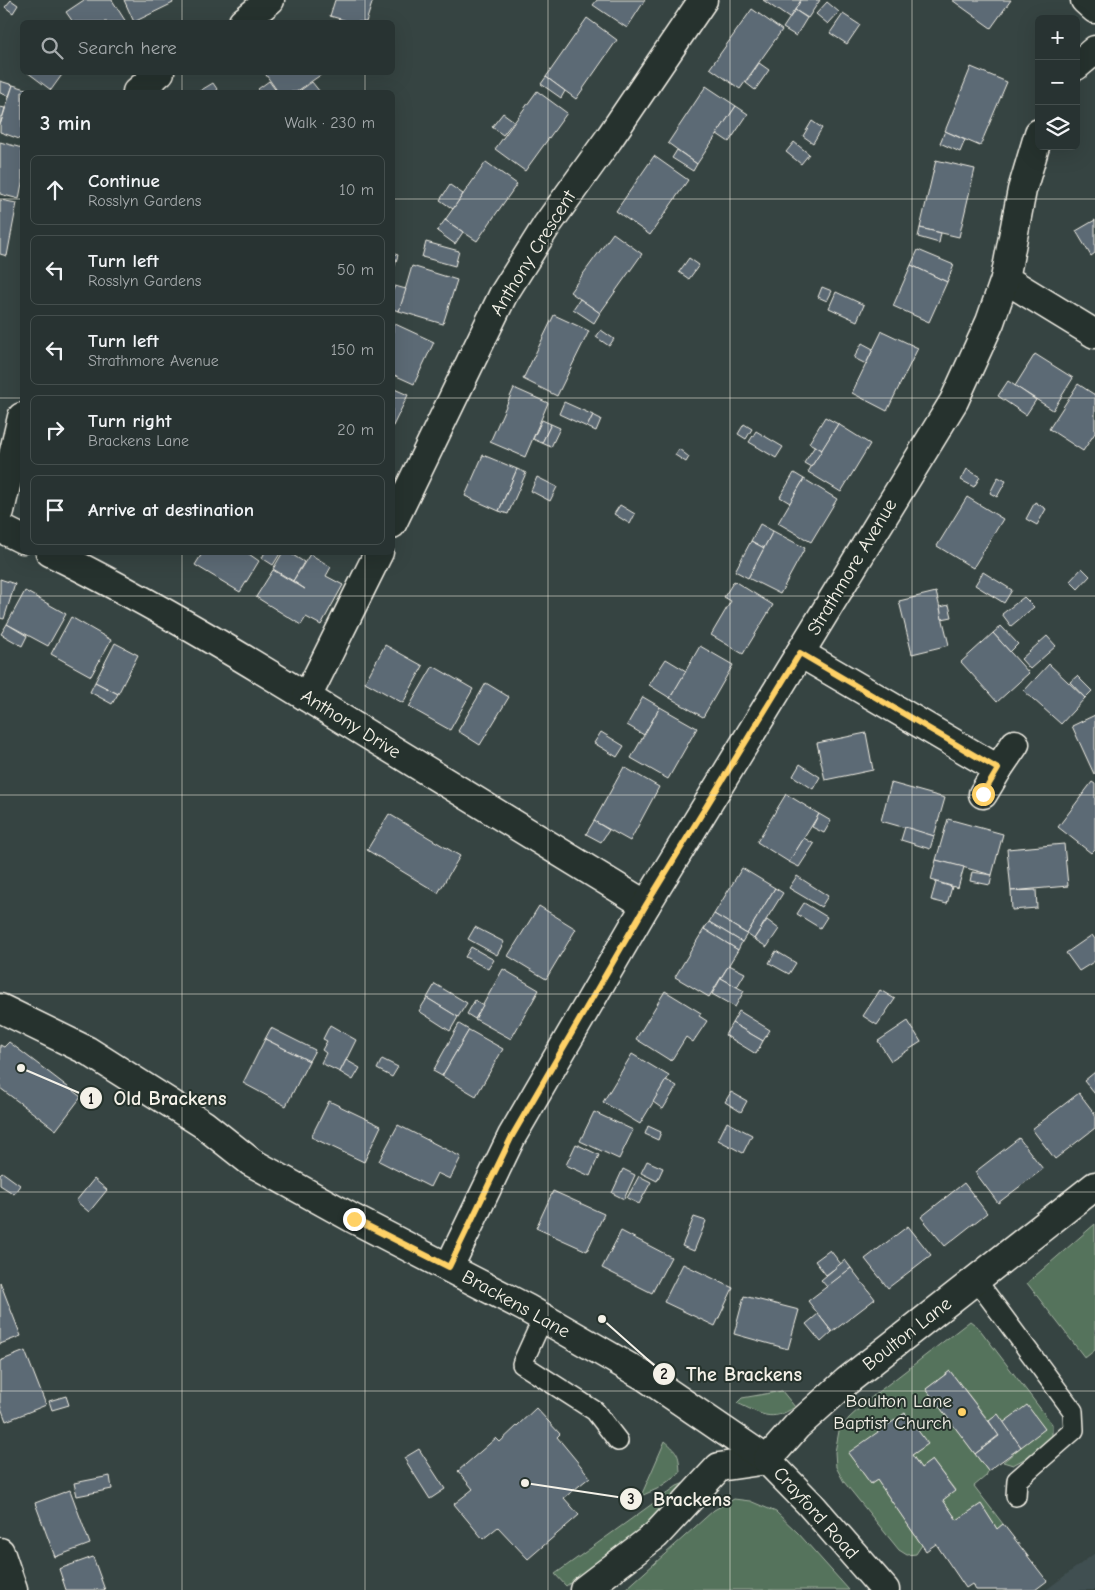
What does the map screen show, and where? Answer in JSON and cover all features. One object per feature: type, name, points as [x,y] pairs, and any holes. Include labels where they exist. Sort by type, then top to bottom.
[{"type":"street","points":[[246,20],[270,0]]},
{"type":"street","name":"Anthony Crescent","points":[[395,518],[504,294],[547,225],[608,140],[703,0]]},
{"type":"street","points":[[1085,0],[1095,9]]},
{"type":"street","points":[[1080,63],[1095,50]]},
{"type":"street","points":[[139,90],[157,75]]},
{"type":"street","name":"Strathmore Avenue","points":[[449,1267],[512,1136],[646,905],[954,401],[990,322],[1005,279],[1022,190],[1035,146]]},
{"type":"street","points":[[1005,279],[1095,334]]},
{"type":"street","points":[[0,511],[20,426]]},
{"type":"street","points":[[0,528],[20,538]]},
{"type":"street","name":"Anthony Drive","points":[[56,555],[124,590],[307,697],[646,905]]},
{"type":"street","points":[[307,697],[377,555]]},
{"type":"street","points":[[800,653],[998,769]]},
{"type":"street","points":[[983,794],[1015,744]]},
{"type":"street","name":"Brackens Lane","points":[[0,1008],[88,1051],[203,1124],[251,1162],[354,1219],[449,1267],[543,1318],[644,1376],[767,1460]]},
{"type":"street","name":"Boulton Lane","points":[[767,1460],[797,1426],[846,1380],[1095,1186]]},
{"type":"street","points":[[584,1590],[656,1535],[719,1467],[767,1460]]},
{"type":"street","name":"Crayford Road","points":[[767,1460],[810,1504],[885,1590]]},
{"type":"street","points":[[0,1552],[13,1590]]},
{"type":"lane","points":[[976,1280],[1073,1411],[1074,1430],[1017,1480],[1016,1496]]},
{"type":"lane","points":[[543,1318],[522,1364],[595,1411],[618,1441]]},
{"type":"shaded area","points":[[1095,1553],[1095,1590],[1046,1590]]},
{"type":"green space","points":[[1095,1224],[1095,1350],[1085,1358],[1027,1283]]},
{"type":"green space","points":[[970,1321],[978,1327],[1052,1424],[1052,1437],[1026,1458],[1013,1465],[1003,1462],[1021,1447],[1027,1406],[1003,1423],[998,1414],[989,1421],[950,1371],[926,1389],[988,1471],[986,1476],[974,1486],[1003,1524],[997,1529],[981,1504],[957,1520],[943,1500],[955,1490],[932,1460],[921,1468],[912,1455],[927,1444],[905,1413],[849,1454],[871,1484],[877,1480],[922,1545],[916,1554],[907,1555],[899,1550],[844,1482],[836,1467],[835,1452],[839,1431],[849,1418],[873,1396]]},
{"type":"green space","points":[[782,1391],[795,1407],[779,1415],[766,1415],[737,1403],[742,1398]]},
{"type":"green space","points":[[665,1441],[677,1455],[680,1473],[657,1489],[641,1496]]},
{"type":"green space","points":[[690,1481],[662,1515],[566,1586],[555,1574],[677,1486]]},
{"type":"green space","points":[[734,1499],[750,1501],[776,1512],[798,1533],[849,1590],[625,1590],[714,1510]]},
{"type":"building","points":[[11,0],[18,5],[13,13],[5,7]]},
{"type":"building","points":[[84,0],[112,0],[125,20],[72,20],[66,12]]},
{"type":"building","points":[[124,0],[172,0],[173,3],[138,20],[133,20]]},
{"type":"building","points":[[335,0],[373,0],[367,20],[344,20],[330,16]]},
{"type":"building","points":[[597,0],[645,0],[627,28],[593,5]]},
{"type":"building","points":[[763,0],[802,0],[789,18]]},
{"type":"building","points":[[801,0],[820,0],[808,18],[795,10]]},
{"type":"building","points":[[952,0],[1011,0],[991,28]]},
{"type":"building","points":[[827,2],[839,12],[828,24],[816,14]]},
{"type":"building","points":[[752,9],[782,30],[740,89],[710,68]]},
{"type":"building","points":[[795,10],[807,18],[796,36],[783,28]]},
{"type":"building","points":[[843,14],[860,25],[847,44],[830,33]]},
{"type":"building","points":[[587,18],[617,40],[576,99],[546,77]]},
{"type":"building","points":[[759,63],[769,70],[755,90],[746,83]]},
{"type":"building","points":[[971,67],[1007,82],[980,146],[945,131]]},
{"type":"building","points":[[31,75],[62,75],[51,90]]},
{"type":"building","points":[[266,75],[321,75],[299,90],[277,90]]},
{"type":"building","points":[[546,77],[565,91],[561,98],[541,84]]},
{"type":"building","points":[[0,81],[13,85],[9,96],[0,93]]},
{"type":"building","points":[[269,81],[276,90],[259,90]]},
{"type":"building","points":[[312,82],[318,90],[301,90]]},
{"type":"building","points":[[213,83],[218,90],[201,90]]},
{"type":"building","points":[[13,85],[29,90],[20,90],[20,139],[0,132],[0,125]]},
{"type":"building","points":[[706,86],[736,106],[697,164],[668,143]]},
{"type":"building","points":[[537,91],[567,113],[525,171],[495,149]]},
{"type":"building","points":[[736,106],[748,114],[729,142],[717,134]]},
{"type":"building","points":[[0,107],[5,108],[0,125]]},
{"type":"building","points":[[503,113],[514,121],[503,135],[492,127]]},
{"type":"building","points":[[812,121],[822,128],[813,143],[803,136]]},
{"type":"building","points":[[945,131],[965,140],[960,152],[940,143]]},
{"type":"building","points":[[0,142],[20,147],[20,194],[19,199],[0,194]]},
{"type":"building","points":[[794,142],[809,154],[801,164],[786,152]]},
{"type":"building","points":[[677,150],[697,164],[693,171],[672,158]]},
{"type":"building","points":[[654,156],[688,180],[650,235],[616,211]]},
{"type":"building","points":[[936,160],[975,169],[959,237],[920,228]]},
{"type":"building","points":[[486,162],[517,184],[477,241],[445,220]]},
{"type":"building","points":[[450,185],[463,194],[453,209],[440,200]]},
{"type":"building","points":[[0,200],[17,203],[7,256],[0,254]]},
{"type":"building","points":[[445,220],[463,232],[455,244],[437,231]]},
{"type":"building","points":[[1095,220],[1095,253],[1091,256],[1076,231]]},
{"type":"building","points":[[920,228],[941,233],[939,243],[918,237]]},
{"type":"building","points":[[613,233],[642,254],[600,313],[570,292]]},
{"type":"building","points":[[426,242],[459,251],[455,266],[422,257]]},
{"type":"building","points":[[918,250],[954,265],[947,282],[911,265]]},
{"type":"building","points":[[395,254],[398,255],[395,265]]},
{"type":"building","points":[[689,258],[699,265],[689,279],[679,272]]},
{"type":"building","points":[[911,265],[947,282],[929,322],[893,306]]},
{"type":"building","points":[[412,266],[457,280],[443,324],[399,311]]},
{"type":"building","points":[[395,286],[406,289],[399,311],[395,310]]},
{"type":"building","points":[[822,287],[832,291],[827,301],[818,297]]},
{"type":"building","points":[[836,292],[864,305],[857,321],[829,308]]},
{"type":"building","points":[[580,299],[600,313],[594,323],[573,309]]},
{"type":"building","points":[[554,315],[589,331],[557,396],[523,379]]},
{"type":"building","points":[[395,324],[434,342],[414,384],[395,375]]},
{"type":"building","points":[[601,330],[614,339],[609,346],[596,337]]},
{"type":"building","points":[[882,331],[918,348],[887,411],[852,393]]},
{"type":"building","points":[[862,343],[873,349],[866,364],[854,358]]},
{"type":"building","points":[[1035,354],[1073,378],[1053,410],[1015,386]]},
{"type":"building","points":[[1008,381],[1036,400],[1026,415],[998,396]]},
{"type":"building","points":[[1078,384],[1095,395],[1095,433],[1083,451],[1049,429]]},
{"type":"building","points":[[514,388],[548,403],[525,457],[490,442]]},
{"type":"building","points":[[395,389],[408,395],[395,422]]},
{"type":"building","points":[[564,402],[593,415],[587,427],[559,414]]},
{"type":"building","points":[[593,415],[601,419],[596,431],[587,427]]},
{"type":"building","points":[[825,417],[838,424],[822,450],[809,443]]},
{"type":"building","points":[[542,420],[551,424],[542,443],[533,439]]},
{"type":"building","points":[[551,424],[560,428],[551,447],[542,443]]},
{"type":"building","points":[[744,424],[752,429],[746,439],[738,434]]},
{"type":"building","points":[[838,424],[870,444],[841,492],[808,472]]},
{"type":"building","points":[[756,431],[783,447],[776,458],[749,442]]},
{"type":"building","points":[[815,446],[822,450],[811,467],[804,463]]},
{"type":"building","points":[[679,449],[689,457],[686,462],[675,455]]},
{"type":"building","points":[[483,455],[517,469],[499,511],[465,496]]},
{"type":"building","points":[[517,469],[526,473],[508,514],[499,511]]},
{"type":"building","points":[[967,469],[980,477],[974,487],[961,480]]},
{"type":"building","points":[[794,473],[804,479],[790,503],[780,497]]},
{"type":"building","points":[[537,477],[557,487],[550,501],[531,491]]},
{"type":"building","points":[[998,477],[1006,481],[997,497],[990,493]]},
{"type":"building","points":[[804,479],[837,499],[811,542],[778,523]]},
{"type":"building","points":[[967,497],[1003,519],[973,568],[937,546]]},
{"type":"building","points":[[1035,502],[1046,509],[1037,525],[1026,519]]},
{"type":"building","points":[[620,505],[635,514],[630,524],[614,514]]},
{"type":"building","points":[[760,524],[773,531],[764,548],[751,541]]},
{"type":"building","points":[[773,531],[805,548],[780,594],[748,578]]},
{"type":"building","points":[[751,541],[764,548],[748,578],[735,571]]},
{"type":"building","points":[[201,555],[250,555],[259,561],[240,592],[195,565]]},
{"type":"building","points":[[264,555],[279,555],[273,565],[262,558]]},
{"type":"building","points":[[281,555],[293,555],[304,562],[293,581],[273,569]]},
{"type":"building","points":[[309,555],[312,555],[331,567],[326,576],[343,585],[321,625],[306,617],[301,625],[256,597],[273,570],[305,589],[293,581]]},
{"type":"building","points":[[1082,568],[1090,576],[1078,589],[1070,581]]},
{"type":"building","points":[[983,572],[1012,590],[1004,603],[975,585]]},
{"type":"building","points":[[0,579],[15,584],[4,619],[0,618]]},
{"type":"building","points":[[734,581],[773,605],[743,654],[711,635],[731,601],[724,597]]},
{"type":"building","points":[[25,591],[66,614],[48,646],[7,624]]},
{"type":"building","points":[[936,592],[949,645],[912,654],[899,601]]},
{"type":"building","points":[[1024,597],[1034,607],[1011,626],[1002,614]]},
{"type":"building","points":[[949,605],[952,617],[942,619],[940,607]]},
{"type":"building","points":[[71,617],[111,640],[91,676],[51,654]]},
{"type":"building","points":[[7,624],[27,636],[22,646],[1,634]]},
{"type":"building","points":[[1001,626],[1018,644],[1010,652],[993,633]]},
{"type":"building","points":[[993,633],[1029,673],[997,702],[961,662]]},
{"type":"building","points":[[1047,636],[1056,646],[1030,669],[1021,659]]},
{"type":"building","points":[[115,643],[138,655],[118,694],[95,682]]},
{"type":"building","points":[[385,645],[423,666],[403,703],[365,682]]},
{"type":"building","points":[[700,646],[733,665],[703,717],[670,698]]},
{"type":"building","points":[[666,659],[686,671],[670,698],[649,685]]},
{"type":"building","points":[[1049,664],[1085,698],[1061,724],[1024,691]]},
{"type":"building","points":[[433,666],[473,689],[450,730],[409,707]]},
{"type":"building","points":[[1077,676],[1092,691],[1085,698],[1070,682]]},
{"type":"building","points":[[95,682],[118,694],[112,704],[90,692]]},
{"type":"building","points":[[486,683],[509,697],[480,745],[458,731]]},
{"type":"building","points":[[643,697],[660,707],[644,735],[627,725]]},
{"type":"building","points":[[660,707],[697,728],[668,779],[631,758]]},
{"type":"building","points":[[1095,715],[1095,773],[1094,774],[1072,726]]},
{"type":"building","points":[[601,732],[624,746],[617,757],[594,743]]},
{"type":"building","points":[[866,733],[873,770],[825,780],[817,743]]},
{"type":"building","points":[[800,764],[820,777],[813,789],[793,776]]},
{"type":"building","points":[[624,767],[659,787],[630,841],[594,821]]},
{"type":"building","points":[[1092,782],[1095,784],[1095,849],[1091,853],[1058,827]]},
{"type":"building","points":[[891,783],[945,798],[934,836],[881,821]]},
{"type":"building","points":[[786,794],[819,814],[789,862],[757,842]]},
{"type":"building","points":[[389,814],[460,856],[438,893],[367,850]]},
{"type":"building","points":[[819,814],[831,821],[824,833],[812,827]]},
{"type":"building","points":[[948,819],[1003,834],[992,875],[936,860]]},
{"type":"building","points":[[594,821],[609,830],[601,842],[586,834]]},
{"type":"building","points":[[905,827],[934,836],[930,849],[901,840]]},
{"type":"building","points":[[804,838],[814,844],[799,867],[789,862]]},
{"type":"building","points":[[1064,844],[1068,886],[1011,891],[1007,849]]},
{"type":"building","points":[[936,860],[964,867],[958,888],[931,880]]},
{"type":"building","points":[[742,868],[775,888],[747,934],[714,914]]},
{"type":"building","points":[[972,872],[992,875],[990,885],[970,881]]},
{"type":"building","points":[[797,876],[828,896],[821,907],[789,888]]},
{"type":"building","points":[[936,882],[952,887],[947,904],[931,900]]},
{"type":"building","points":[[775,888],[783,893],[754,939],[747,934]]},
{"type":"building","points":[[1036,890],[1037,908],[1012,910],[1011,891]]},
{"type":"building","points":[[804,903],[827,917],[820,928],[797,914]]},
{"type":"building","points":[[539,906],[576,929],[546,979],[508,956]]},
{"type":"building","points":[[714,914],[747,934],[742,942],[709,922]]},
{"type":"building","points":[[767,920],[779,929],[767,947],[754,939]]},
{"type":"building","points":[[709,922],[742,942],[738,950],[704,929]]},
{"type":"building","points":[[475,927],[504,942],[497,955],[468,939]]},
{"type":"building","points":[[704,929],[738,950],[709,997],[675,977]]},
{"type":"building","points":[[1092,935],[1095,939],[1095,961],[1079,971],[1066,953]]},
{"type":"building","points":[[471,947],[494,960],[488,969],[465,957]]},
{"type":"building","points":[[776,951],[796,963],[789,974],[769,963]]},
{"type":"building","points":[[729,965],[745,973],[737,987],[721,978]]},
{"type":"building","points":[[503,969],[539,990],[511,1039],[475,1019]]},
{"type":"building","points":[[721,978],[744,991],[735,1007],[712,994]]},
{"type":"building","points":[[435,984],[467,1003],[458,1017],[427,998]]},
{"type":"building","points":[[880,990],[895,999],[877,1025],[863,1016]]},
{"type":"building","points":[[665,991],[701,1013],[699,1016],[707,1021],[693,1042],[686,1037],[671,1061],[636,1039]]},
{"type":"building","points":[[427,998],[458,1017],[450,1031],[419,1011]]},
{"type":"building","points":[[475,1000],[483,1005],[475,1019],[467,1014]]},
{"type":"building","points":[[739,1011],[770,1030],[763,1041],[732,1023]]},
{"type":"building","points":[[908,1021],[921,1042],[891,1061],[878,1041]]},
{"type":"building","points":[[732,1023],[763,1041],[756,1054],[725,1035]]},
{"type":"building","points":[[459,1024],[469,1030],[442,1076],[433,1071]]},
{"type":"building","points":[[330,1025],[356,1040],[340,1072],[321,1063],[326,1053],[322,1050],[327,1041],[323,1039]]},
{"type":"building","points":[[271,1028],[315,1050],[309,1061],[265,1039]]},
{"type":"building","points":[[469,1030],[503,1049],[476,1096],[442,1076]]},
{"type":"building","points":[[265,1039],[309,1061],[286,1106],[243,1083]]},
{"type":"building","points":[[9,1042],[81,1097],[56,1130],[0,1088],[0,1045],[4,1047]]},
{"type":"building","points":[[632,1054],[669,1076],[640,1124],[603,1102]]},
{"type":"building","points":[[382,1059],[398,1067],[392,1077],[377,1069]]},
{"type":"building","points":[[346,1060],[360,1068],[353,1080],[340,1072]]},
{"type":"building","points":[[1095,1072],[1095,1094],[1084,1081]]},
{"type":"building","points":[[666,1080],[677,1086],[663,1109],[653,1102]]},
{"type":"building","points":[[731,1092],[747,1101],[741,1112],[725,1102]]},
{"type":"building","points":[[1079,1093],[1095,1114],[1095,1128],[1055,1159],[1032,1129]]},
{"type":"building","points":[[329,1101],[381,1126],[364,1162],[311,1137]]},
{"type":"building","points":[[594,1112],[633,1130],[619,1159],[580,1141]]},
{"type":"building","points":[[727,1122],[752,1135],[743,1153],[718,1140]]},
{"type":"building","points":[[398,1125],[461,1157],[450,1179],[437,1173],[430,1187],[379,1161]]},
{"type":"building","points":[[648,1126],[661,1132],[658,1140],[645,1134]]},
{"type":"building","points":[[1019,1138],[1043,1169],[998,1203],[975,1172]]},
{"type":"building","points":[[576,1144],[599,1155],[590,1176],[566,1165]]},
{"type":"building","points":[[647,1161],[663,1168],[657,1181],[641,1173]]},
{"type":"building","points":[[623,1169],[635,1175],[624,1199],[612,1193]]},
{"type":"building","points":[[2,1172],[20,1185],[14,1194],[0,1185],[0,1174]]},
{"type":"building","points":[[639,1176],[651,1182],[639,1204],[627,1198]]},
{"type":"building","points":[[94,1179],[107,1190],[89,1212],[76,1201]]},
{"type":"building","points":[[964,1183],[987,1213],[945,1246],[921,1217]]},
{"type":"building","points":[[553,1191],[604,1214],[587,1251],[536,1228]]},
{"type":"building","points":[[694,1217],[706,1221],[694,1251],[682,1246]]},
{"type":"building","points":[[908,1226],[931,1255],[888,1288],[865,1259]]},
{"type":"building","points":[[621,1231],[671,1257],[652,1293],[602,1268]]},
{"type":"building","points":[[830,1250],[841,1264],[826,1275],[815,1261]]},
{"type":"building","points":[[845,1260],[851,1268],[827,1287],[821,1280]]},
{"type":"building","points":[[683,1264],[733,1288],[715,1326],[664,1302]]},
{"type":"building","points":[[851,1268],[875,1299],[832,1332],[808,1301]]},
{"type":"building","points":[[0,1282],[21,1336],[0,1344]]},
{"type":"building","points":[[744,1296],[799,1310],[788,1349],[734,1334]]},
{"type":"building","points":[[818,1314],[832,1332],[821,1342],[806,1324]]},
{"type":"building","points":[[25,1351],[46,1405],[6,1421],[0,1405],[0,1361]]},
{"type":"building","name":"Boulton Lane Baptist Church","points":[[950,1371],[999,1435],[975,1454],[926,1389]]},
{"type":"building","points":[[66,1396],[69,1405],[52,1410],[49,1401]]},
{"type":"building","points":[[1027,1405],[1045,1429],[1021,1447],[1003,1423]]},
{"type":"building","points":[[536,1408],[560,1434],[557,1437],[590,1477],[564,1498],[579,1515],[528,1559],[498,1527],[483,1539],[454,1504],[473,1489],[458,1471],[496,1438],[500,1442]]},
{"type":"building","points":[[905,1413],[928,1444],[912,1455],[921,1468],[932,1460],[955,1491],[943,1500],[957,1520],[981,1504],[997,1529],[1003,1524],[1047,1581],[1035,1590],[976,1590],[972,1584],[966,1588],[936,1544],[926,1551],[877,1480],[871,1484],[848,1453]]},
{"type":"building","points":[[998,1414],[1021,1447],[988,1471],[975,1454],[999,1436],[989,1421]]},
{"type":"building","points":[[419,1449],[445,1489],[430,1499],[404,1458]]},
{"type":"building","points":[[110,1476],[112,1489],[77,1496],[74,1483]]},
{"type":"building","points":[[70,1490],[90,1544],[55,1557],[35,1503]]},
{"type":"building","points":[[93,1557],[105,1590],[66,1590],[59,1569]]},
{"type":"place","name":"Old Brackens","points":[[21,1068]]},
{"type":"place","name":"The Brackens","points":[[602,1319]]},
{"type":"place","name":"Boulton Lane Baptist Church","points":[[962,1412]]},
{"type":"place","name":"Brackens","points":[[525,1483]]},
{"type":"route","points":[[354,1219],[449,1267],[512,1136],[646,905],[800,653],[998,769],[983,794]]}]
